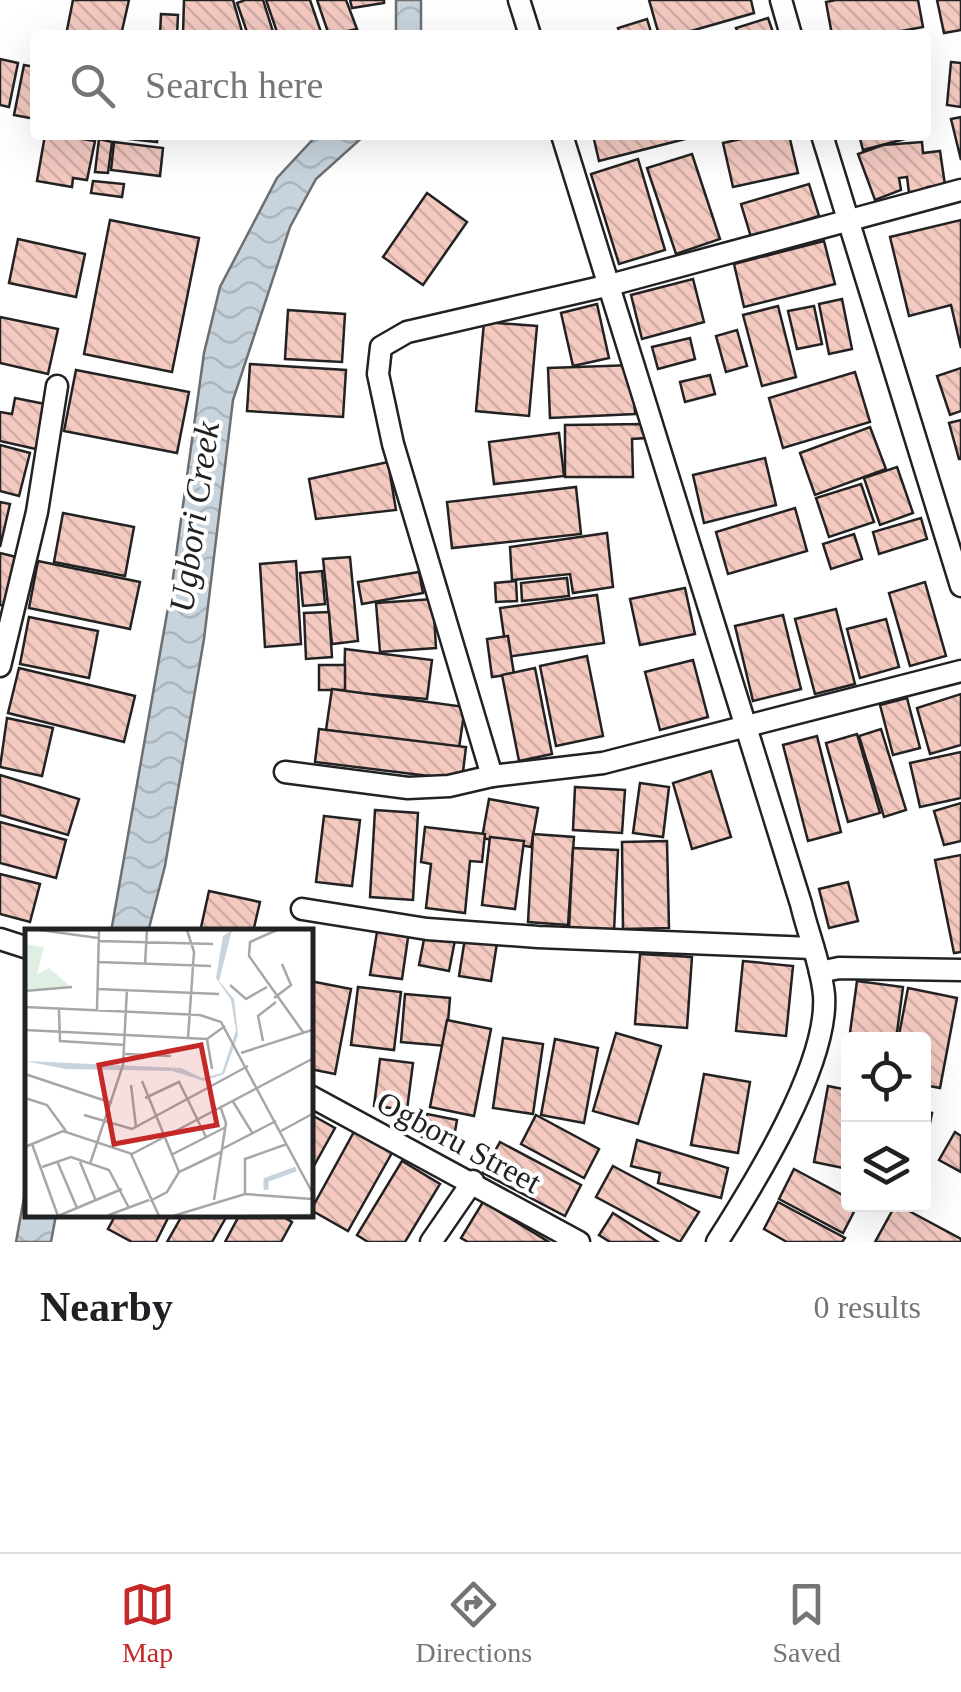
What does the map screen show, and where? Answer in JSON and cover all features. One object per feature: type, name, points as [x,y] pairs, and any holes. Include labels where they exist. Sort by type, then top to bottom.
[{"type":"street","points":[[519,0],[528,30]]},
{"type":"street","points":[[781,0],[790,30]]},
{"type":"street","points":[[564,140],[820,972],[824,998],[820,1027],[793,1107],[773,1152],[717,1242]]},
{"type":"street","points":[[824,140],[961,586]]},
{"type":"street","points":[[492,776],[393,444],[378,374],[381,347],[407,332],[610,284],[961,190]]},
{"type":"street","points":[[0,666],[37,512],[56,386]]},
{"type":"street","points":[[285,772],[408,788],[449,786],[492,776],[603,762],[744,730],[961,672]]},
{"type":"street","points":[[302,909],[427,929],[812,948]]},
{"type":"street","points":[[0,939],[25,947]]},
{"type":"street","points":[[820,972],[839,968],[961,970]]},
{"type":"street","name":"Ogboru Street","points":[[312,1097],[579,1242]]},
{"type":"street","points":[[431,1242],[472,1181]]},
{"type":"water","points":[[396,0],[421,0],[421,30],[396,30]]},
{"type":"water","name":"Ugbori Creek","points":[[312,140],[359,140],[316,179],[290,227],[233,400],[204,639],[165,866],[149,929],[112,929],[172,585],[204,353],[220,287],[277,178]]},
{"type":"water","points":[[25,1192],[25,1217],[56,1217],[51,1242],[16,1242]]},
{"type":"building","points":[[73,0],[129,0],[122,30],[67,30]]},
{"type":"building","points":[[184,0],[233,0],[242,30],[183,30]]},
{"type":"building","points":[[263,0],[272,30],[246,30],[237,3]]},
{"type":"building","points":[[266,0],[310,0],[320,30],[276,30]]},
{"type":"building","points":[[317,0],[346,0],[357,29],[327,30]]},
{"type":"building","points":[[350,0],[384,0],[384,3],[352,8]]},
{"type":"building","points":[[649,0],[751,0],[754,13],[694,30],[658,30]]},
{"type":"building","points":[[918,0],[923,27],[831,30],[826,2]]},
{"type":"building","points":[[937,0],[961,0],[961,30],[944,33]]},
{"type":"building","points":[[161,14],[178,15],[177,30],[160,30]]},
{"type":"building","points":[[768,18],[772,30],[737,30]]},
{"type":"building","points":[[647,19],[650,30],[619,30]]},
{"type":"building","points":[[0,59],[18,63],[9,107],[0,105]]},
{"type":"building","points":[[951,62],[961,63],[961,107],[947,105]]},
{"type":"building","points":[[24,65],[30,66],[30,118],[14,115]]},
{"type":"building","points":[[961,117],[961,160],[951,119]]},
{"type":"building","points":[[44,140],[95,141],[87,180],[73,178],[72,187],[37,181]]},
{"type":"building","points":[[99,140],[112,142],[108,173],[95,172]]},
{"type":"building","points":[[594,140],[681,140],[599,161]]},
{"type":"building","points":[[790,140],[798,173],[733,187],[723,143]]},
{"type":"building","points":[[860,140],[901,140],[863,150]]},
{"type":"building","points":[[114,142],[163,148],[160,176],[111,170]]},
{"type":"building","points":[[922,142],[923,153],[940,151],[945,185],[927,187],[928,198],[910,201],[907,177],[899,178],[901,190],[875,200],[858,154],[883,145]]},
{"type":"building","points":[[692,154],[720,239],[676,254],[647,168]]},
{"type":"building","points":[[638,159],[665,250],[619,264],[591,174]]},
{"type":"building","points":[[93,181],[124,184],[122,197],[91,193]]},
{"type":"building","points":[[809,184],[819,216],[751,237],[741,204]]},
{"type":"building","points":[[427,193],[467,222],[423,285],[383,257]]},
{"type":"building","points":[[110,220],[199,238],[172,372],[84,354]]},
{"type":"building","points":[[961,220],[961,348],[951,305],[909,316],[890,237]]},
{"type":"building","points":[[18,239],[85,254],[76,297],[9,283]]},
{"type":"building","points":[[824,241],[835,284],[744,307],[734,264]]},
{"type":"building","points":[[693,279],[704,322],[642,339],[631,295]]},
{"type":"building","points":[[842,299],[852,349],[829,354],[819,304]]},
{"type":"building","points":[[597,304],[609,358],[573,366],[561,313]]},
{"type":"building","points":[[778,306],[796,377],[762,386],[743,315]]},
{"type":"building","points":[[814,306],[822,344],[797,349],[788,311]]},
{"type":"building","points":[[288,310],[345,314],[342,362],[285,359]]},
{"type":"building","points":[[0,317],[58,329],[48,374],[0,363]]},
{"type":"building","points":[[484,322],[537,326],[529,416],[476,411]]},
{"type":"building","points":[[737,330],[747,366],[726,372],[716,336]]},
{"type":"building","points":[[690,338],[695,359],[658,369],[652,347]]},
{"type":"building","points":[[250,364],[346,370],[343,417],[247,411]]},
{"type":"building","points":[[633,365],[635,414],[550,418],[548,368]]},
{"type":"building","points":[[961,368],[961,411],[950,415],[937,376]]},
{"type":"building","points":[[76,370],[189,392],[177,453],[64,431]]},
{"type":"building","points":[[855,372],[870,422],[783,448],[769,398]]},
{"type":"building","points":[[710,375],[715,394],[685,402],[680,382]]},
{"type":"building","points":[[15,398],[50,405],[40,450],[0,441],[0,412],[12,414]]},
{"type":"building","points":[[961,420],[961,459],[959,459],[949,423]]},
{"type":"building","points":[[646,424],[646,438],[632,439],[633,477],[565,477],[565,425]]},
{"type":"building","points":[[870,427],[886,469],[815,495],[800,453]]},
{"type":"building","points":[[559,433],[564,476],[494,484],[489,442]]},
{"type":"building","points":[[0,445],[30,453],[19,496],[0,491]]},
{"type":"building","points":[[765,458],[776,505],[704,523],[693,475]]},
{"type":"building","points":[[388,462],[396,510],[316,519],[309,479]]},
{"type":"building","points":[[897,467],[913,513],[880,525],[864,478]]},
{"type":"building","points":[[861,484],[874,522],[829,537],[816,498]]},
{"type":"building","points":[[576,487],[581,534],[452,548],[447,502]]},
{"type":"building","points":[[0,502],[10,504],[0,547]]},
{"type":"building","points":[[795,508],[807,551],[728,574],[716,532]]},
{"type":"building","points":[[63,513],[134,527],[125,576],[54,562]]},
{"type":"building","points":[[921,518],[927,539],[879,554],[873,532]]},
{"type":"building","points":[[607,533],[613,587],[573,593],[570,574],[512,580],[510,547]]},
{"type":"building","points":[[854,534],[862,559],[831,569],[823,544]]},
{"type":"building","points":[[0,553],[20,558],[8,607],[0,605]]},
{"type":"building","points":[[350,557],[358,641],[332,644],[323,559]]},
{"type":"building","points":[[38,561],[140,582],[130,629],[29,608]]},
{"type":"building","points":[[296,561],[301,644],[265,647],[260,564]]},
{"type":"building","points":[[322,571],[325,604],[303,606],[300,573]]},
{"type":"building","points":[[419,572],[423,593],[362,604],[358,582]]},
{"type":"building","points":[[567,578],[569,596],[522,601],[521,583]]},
{"type":"building","points":[[516,581],[517,601],[496,602],[495,583]]},
{"type":"building","points":[[925,582],[946,656],[910,666],[889,593]]},
{"type":"building","points":[[685,588],[695,634],[640,645],[630,599]]},
{"type":"building","points":[[597,595],[604,643],[507,657],[500,608]]},
{"type":"building","points":[[433,599],[436,648],[380,652],[376,603]]},
{"type":"building","points":[[836,609],[855,684],[815,694],[795,619]]},
{"type":"building","points":[[329,612],[332,657],[306,659],[304,613]]},
{"type":"building","points":[[783,615],[801,689],[753,701],[735,626]]},
{"type":"building","points":[[29,617],[98,631],[89,678],[20,664]]},
{"type":"building","points":[[886,619],[899,667],[860,678],[847,629]]},
{"type":"building","points":[[508,636],[514,674],[492,677],[487,639]]},
{"type":"building","points":[[345,649],[432,660],[427,699],[344,692]]},
{"type":"building","points":[[587,656],[603,736],[556,746],[540,666]]},
{"type":"building","points":[[693,660],[708,717],[660,730],[645,672]]},
{"type":"building","points":[[319,665],[345,665],[345,690],[319,690]]},
{"type":"building","points":[[19,668],[135,696],[124,742],[8,713]]},
{"type":"building","points":[[535,668],[552,754],[519,761],[502,675]]},
{"type":"building","points":[[332,689],[465,707],[459,748],[326,730]]},
{"type":"building","points":[[961,694],[961,745],[930,754],[917,708]]},
{"type":"building","points":[[907,698],[920,748],[893,755],[880,705]]},
{"type":"building","points":[[7,718],[53,728],[42,776],[0,767]]},
{"type":"building","points":[[319,729],[466,747],[462,780],[315,762]]},
{"type":"building","points":[[881,729],[906,810],[884,817],[859,736]]},
{"type":"building","points":[[857,734],[880,813],[848,822],[826,743]]},
{"type":"building","points":[[817,736],[841,832],[808,841],[783,745]]},
{"type":"building","points":[[961,752],[961,798],[920,807],[910,763]]},
{"type":"building","points":[[711,771],[731,837],[692,849],[673,783]]},
{"type":"building","points":[[0,775],[79,799],[68,835],[0,815]]},
{"type":"building","points":[[640,783],[669,787],[663,837],[633,833]]},
{"type":"building","points":[[575,787],[625,790],[622,833],[573,830]]},
{"type":"building","points":[[489,799],[538,808],[531,847],[482,838]]},
{"type":"building","points":[[961,803],[961,841],[944,845],[934,811]]},
{"type":"building","points":[[375,810],[418,813],[413,900],[370,897]]},
{"type":"building","points":[[324,816],[360,820],[352,886],[316,882]]},
{"type":"building","points":[[0,822],[66,840],[56,878],[0,863]]},
{"type":"building","points":[[425,827],[485,834],[482,862],[470,861],[465,913],[426,908],[431,864],[421,862]]},
{"type":"building","points":[[533,834],[574,837],[568,925],[528,922]]},
{"type":"building","points":[[490,837],[524,841],[515,909],[482,905]]},
{"type":"building","points":[[667,841],[669,928],[623,929],[622,842]]},
{"type":"building","points":[[573,848],[618,850],[614,931],[569,929]]},
{"type":"building","points":[[961,855],[961,952],[954,953],[935,860]]},
{"type":"building","points":[[0,874],[40,884],[30,922],[0,914]]},
{"type":"building","points":[[848,882],[858,921],[829,928],[819,889]]},
{"type":"building","points":[[209,891],[260,902],[254,929],[201,929]]},
{"type":"building","points":[[378,926],[409,931],[402,979],[370,975]]},
{"type":"building","points":[[425,934],[455,940],[449,971],[419,965]]},
{"type":"building","points":[[465,938],[497,943],[491,981],[459,976]]},
{"type":"building","points":[[640,954],[692,957],[687,1028],[635,1024]]},
{"type":"building","points":[[743,961],[793,966],[786,1036],[736,1031]]},
{"type":"building","points":[[312,981],[351,989],[335,1074],[312,1069]]},
{"type":"building","points":[[857,981],[903,987],[897,1032],[850,1032]]},
{"type":"building","points":[[358,987],[401,992],[394,1050],[351,1045]]},
{"type":"building","points":[[908,988],[957,998],[940,1088],[931,1086],[931,1032],[900,1032]]},
{"type":"building","points":[[405,994],[450,998],[446,1046],[401,1042]]},
{"type":"building","points":[[447,1020],[491,1029],[474,1116],[430,1107]]},
{"type":"building","points":[[616,1033],[661,1046],[638,1124],[593,1111]]},
{"type":"building","points":[[503,1038],[543,1044],[533,1114],[493,1108]]},
{"type":"building","points":[[555,1039],[598,1048],[584,1123],[541,1115]]},
{"type":"building","points":[[380,1059],[413,1063],[407,1110],[374,1106]]},
{"type":"building","points":[[704,1074],[750,1082],[738,1153],[691,1145]]},
{"type":"building","points":[[828,1086],[841,1089],[841,1168],[814,1162]]},
{"type":"building","points":[[427,1114],[457,1120],[453,1143],[422,1137]]},
{"type":"building","points":[[312,1115],[335,1128],[312,1169]]},
{"type":"building","points":[[536,1115],[599,1149],[584,1178],[521,1144]]},
{"type":"building","points":[[355,1130],[393,1151],[348,1231],[312,1208]]},
{"type":"building","points":[[955,1132],[961,1136],[961,1172],[939,1160]]},
{"type":"building","points":[[637,1140],[728,1168],[721,1198],[658,1183],[660,1173],[631,1166]]},
{"type":"building","points":[[500,1142],[581,1185],[565,1216],[483,1173]]},
{"type":"building","points":[[402,1161],[440,1184],[405,1242],[368,1242],[357,1235]]},
{"type":"building","points":[[613,1166],[699,1212],[680,1242],[596,1197]]},
{"type":"building","points":[[794,1169],[841,1194],[841,1212],[854,1212],[843,1233],[779,1199]]},
{"type":"building","points":[[483,1202],[549,1242],[468,1242],[461,1238]]},
{"type":"building","points":[[778,1202],[845,1238],[842,1242],[787,1242],[764,1229]]},
{"type":"building","points":[[892,1212],[911,1212],[961,1239],[961,1242],[875,1242]]},
{"type":"building","points":[[613,1213],[658,1242],[610,1242],[599,1235]]},
{"type":"building","points":[[114,1217],[168,1217],[156,1242],[132,1242],[108,1229]]},
{"type":"building","points":[[181,1217],[226,1217],[212,1242],[167,1242]]},
{"type":"building","points":[[238,1217],[283,1217],[292,1222],[281,1242],[225,1242]]}]
